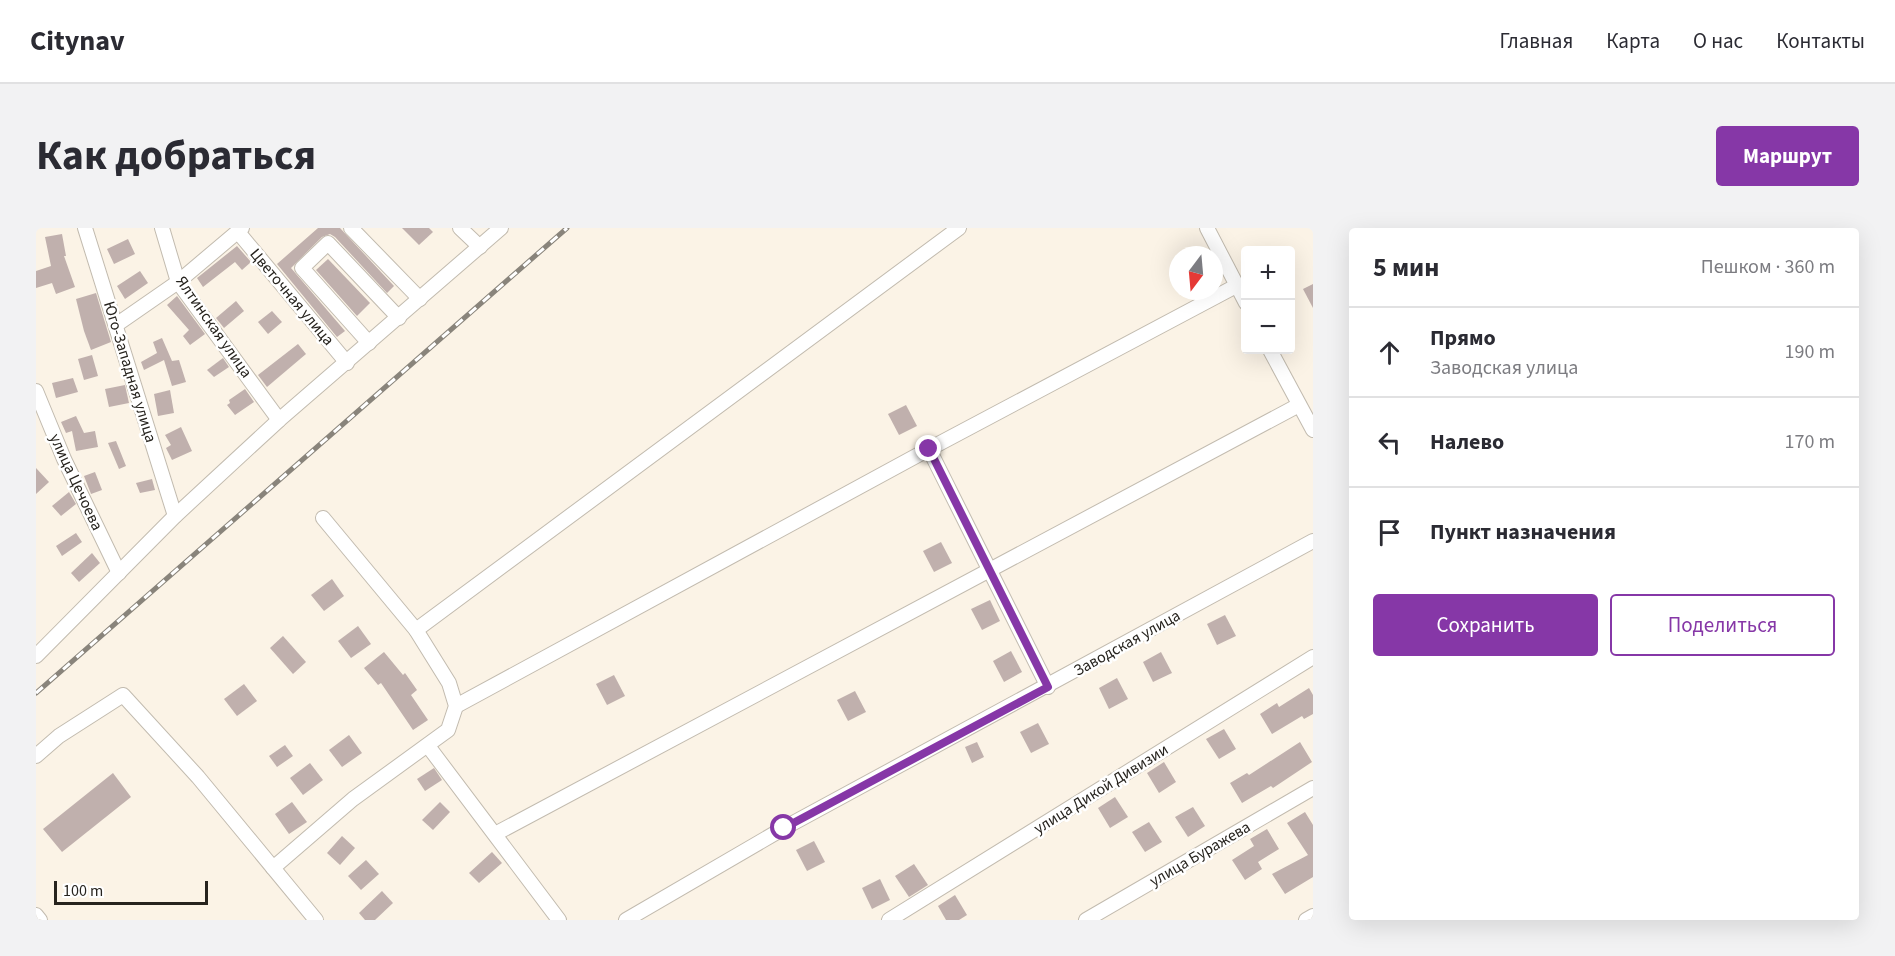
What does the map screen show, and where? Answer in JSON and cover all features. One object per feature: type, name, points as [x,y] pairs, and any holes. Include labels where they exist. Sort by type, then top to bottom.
[{"type":"street","name":"Юго-Западная улица","points":[[84,228],[175,516]]},
{"type":"street","name":"Ялтинская улица","points":[[162,228],[178,282],[279,420]]},
{"type":"street","points":[[351,228],[420,299]]},
{"type":"street","points":[[460,228],[480,247]]},
{"type":"street","points":[[36,656],[175,516],[279,420],[501,228]]},
{"type":"street","points":[[416,630],[959,228]]},
{"type":"street","points":[[1207,228],[1243,300]]},
{"type":"street","points":[[116,325],[178,282],[240,230]]},
{"type":"street","name":"Цветочная улица","points":[[240,230],[347,363]]},
{"type":"street","points":[[369,343],[302,268],[328,243],[399,318]]},
{"type":"street","points":[[456,706],[929,449],[1236,286]]},
{"type":"street","points":[[1272,354],[1313,430]]},
{"type":"street","name":"улица Цечоева","points":[[36,391],[64,459],[119,573]]},
{"type":"street","points":[[495,834],[1299,405]]},
{"type":"street","points":[[929,449],[1048,687]]},
{"type":"street","points":[[273,868],[352,799],[448,730],[456,706],[449,684],[416,630],[323,518]]},
{"type":"street","name":"Заводская улица","points":[[626,920],[784,828],[1313,542]]},
{"type":"street","name":"улица Дикой Дивизии","points":[[890,920],[1313,657]]},
{"type":"street","points":[[36,756],[59,736],[123,695],[198,777],[315,920]]},
{"type":"street","points":[[428,746],[559,920]]},
{"type":"street","name":"улица Буражева","points":[[1086,920],[1313,788]]},
{"type":"street","points":[[36,915],[40,920]]},
{"type":"street","points":[[1306,920],[1313,916]]},
{"type":"building","points":[[318,228],[340,228],[394,286],[387,293],[335,237],[330,234],[322,237],[291,268],[345,331],[337,337],[277,264]]},
{"type":"building","points":[[402,228],[429,228],[433,232],[419,245]]},
{"type":"building","points":[[62,234],[66,256],[64,256],[75,287],[56,294],[52,283],[36,288],[36,271],[51,266],[45,237]]},
{"type":"building","points":[[128,239],[135,254],[114,264],[107,249]]},
{"type":"building","points":[[237,246],[251,262],[242,270],[235,262],[203,287],[197,278]]},
{"type":"building","points":[[328,259],[370,303],[357,316],[316,270]]},
{"type":"building","points":[[140,271],[148,283],[125,299],[117,286]]},
{"type":"building","points":[[1313,284],[1313,308],[1303,289]]},
{"type":"building","points":[[96,293],[111,342],[91,350],[76,299]]},
{"type":"building","points":[[177,296],[205,334],[190,345],[183,336],[189,330],[167,305]]},
{"type":"building","points":[[236,301],[244,311],[224,328],[216,318]]},
{"type":"building","points":[[272,311],[282,322],[268,334],[258,322]]},
{"type":"building","points":[[162,338],[172,361],[179,360],[186,382],[172,386],[164,360],[144,370],[141,362],[157,353],[153,342]]},
{"type":"building","points":[[298,344],[306,354],[267,387],[258,375]]},
{"type":"building","points":[[92,355],[98,376],[84,380],[78,359]]},
{"type":"building","points":[[223,358],[229,367],[214,377],[207,370]]},
{"type":"building","points":[[73,378],[78,392],[56,398],[52,383]]},
{"type":"building","points":[[125,385],[129,403],[109,407],[105,389]]},
{"type":"building","points":[[245,389],[254,402],[235,415],[227,405],[230,403],[229,400]]},
{"type":"building","points":[[170,390],[174,413],[158,416],[154,394]]},
{"type":"building","points":[[906,405],[917,426],[899,435],[888,414]]},
{"type":"building","points":[[76,416],[84,433],[95,431],[98,447],[76,451],[72,431],[66,433],[61,422]]},
{"type":"building","points":[[181,427],[192,451],[172,460],[166,448],[171,445],[165,435]]},
{"type":"building","points":[[116,441],[126,466],[119,469],[108,443]]},
{"type":"building","points":[[36,468],[49,482],[36,494]]},
{"type":"building","points":[[95,472],[102,490],[91,494],[84,476]]},
{"type":"building","points":[[152,479],[155,490],[140,493],[136,483]]},
{"type":"building","points":[[69,492],[76,504],[61,516],[52,506]]},
{"type":"building","points":[[76,533],[82,542],[62,556],[56,546]]},
{"type":"building","points":[[941,542],[952,563],[934,572],[923,551]]},
{"type":"building","points":[[92,553],[100,563],[79,582],[71,573]]},
{"type":"building","points":[[332,579],[344,596],[324,611],[311,595]]},
{"type":"building","points":[[990,600],[1000,621],[982,630],[971,609]]},
{"type":"building","points":[[1225,615],[1236,636],[1217,645],[1207,624]]},
{"type":"building","points":[[358,626],[371,644],[351,658],[338,641]]},
{"type":"building","points":[[283,636],[306,662],[293,674],[270,648]]},
{"type":"building","points":[[1011,651],[1022,672],[1004,682],[993,661]]},
{"type":"building","points":[[384,652],[403,675],[405,673],[417,690],[411,695],[428,720],[413,730],[381,683],[378,685],[364,668]]},
{"type":"building","points":[[1161,652],[1172,673],[1153,682],[1143,662]]},
{"type":"building","points":[[614,675],[625,696],[607,705],[596,684]]},
{"type":"building","points":[[1117,678],[1128,699],[1109,709],[1099,688]]},
{"type":"building","points":[[244,684],[257,701],[237,716],[224,699]]},
{"type":"building","points":[[1309,688],[1313,695],[1313,714],[1304,719],[1302,716],[1272,734],[1260,714],[1277,703],[1279,707]]},
{"type":"building","points":[[855,691],[866,712],[848,721],[837,700]]},
{"type":"building","points":[[1038,723],[1049,744],[1031,753],[1020,732]]},
{"type":"building","points":[[1224,729],[1236,749],[1219,759],[1206,739]]},
{"type":"building","points":[[349,735],[362,753],[342,767],[329,750]]},
{"type":"building","points":[[977,742],[984,757],[972,763],[965,747]]},
{"type":"building","points":[[1300,742],[1312,762],[1273,788],[1271,786],[1242,803],[1230,783],[1247,773],[1249,775]]},
{"type":"building","points":[[285,745],[293,756],[277,767],[269,756]]},
{"type":"building","points":[[1164,762],[1176,782],[1159,793],[1147,773]]},
{"type":"building","points":[[310,763],[323,780],[303,795],[290,778]]},
{"type":"building","points":[[434,768],[442,780],[425,791],[417,779]]},
{"type":"building","points":[[113,773],[131,797],[62,852],[43,829]]},
{"type":"building","points":[[1115,797],[1128,817],[1110,828],[1098,808]]},
{"type":"building","points":[[292,802],[307,822],[289,834],[275,814]]},
{"type":"building","points":[[440,802],[450,812],[433,830],[422,820]]},
{"type":"building","points":[[1193,807],[1205,826],[1188,837],[1175,817]]},
{"type":"building","points":[[1305,812],[1313,825],[1313,877],[1285,894],[1272,874],[1308,855],[1287,823]]},
{"type":"building","points":[[1149,822],[1162,842],[1145,852],[1132,832]]},
{"type":"building","points":[[1267,829],[1279,849],[1258,862],[1262,869],[1245,880],[1232,860],[1254,846],[1250,839]]},
{"type":"building","points":[[342,836],[355,848],[340,865],[327,853]]},
{"type":"building","points":[[814,841],[825,862],[807,871],[796,850]]},
{"type":"building","points":[[492,852],[502,863],[479,883],[469,873]]},
{"type":"building","points":[[366,860],[379,874],[361,890],[348,876]]},
{"type":"building","points":[[914,864],[928,885],[909,897],[895,876]]},
{"type":"building","points":[[880,879],[890,900],[872,909],[862,888]]},
{"type":"building","points":[[382,891],[393,903],[375,920],[365,920],[359,913]]},
{"type":"building","points":[[955,895],[967,915],[959,920],[946,920],[938,906]]},
{"type":"railway","points":[[36,693],[567,228]]},
{"type":"route","points":[[784,828],[1048,687],[929,449]]}]
